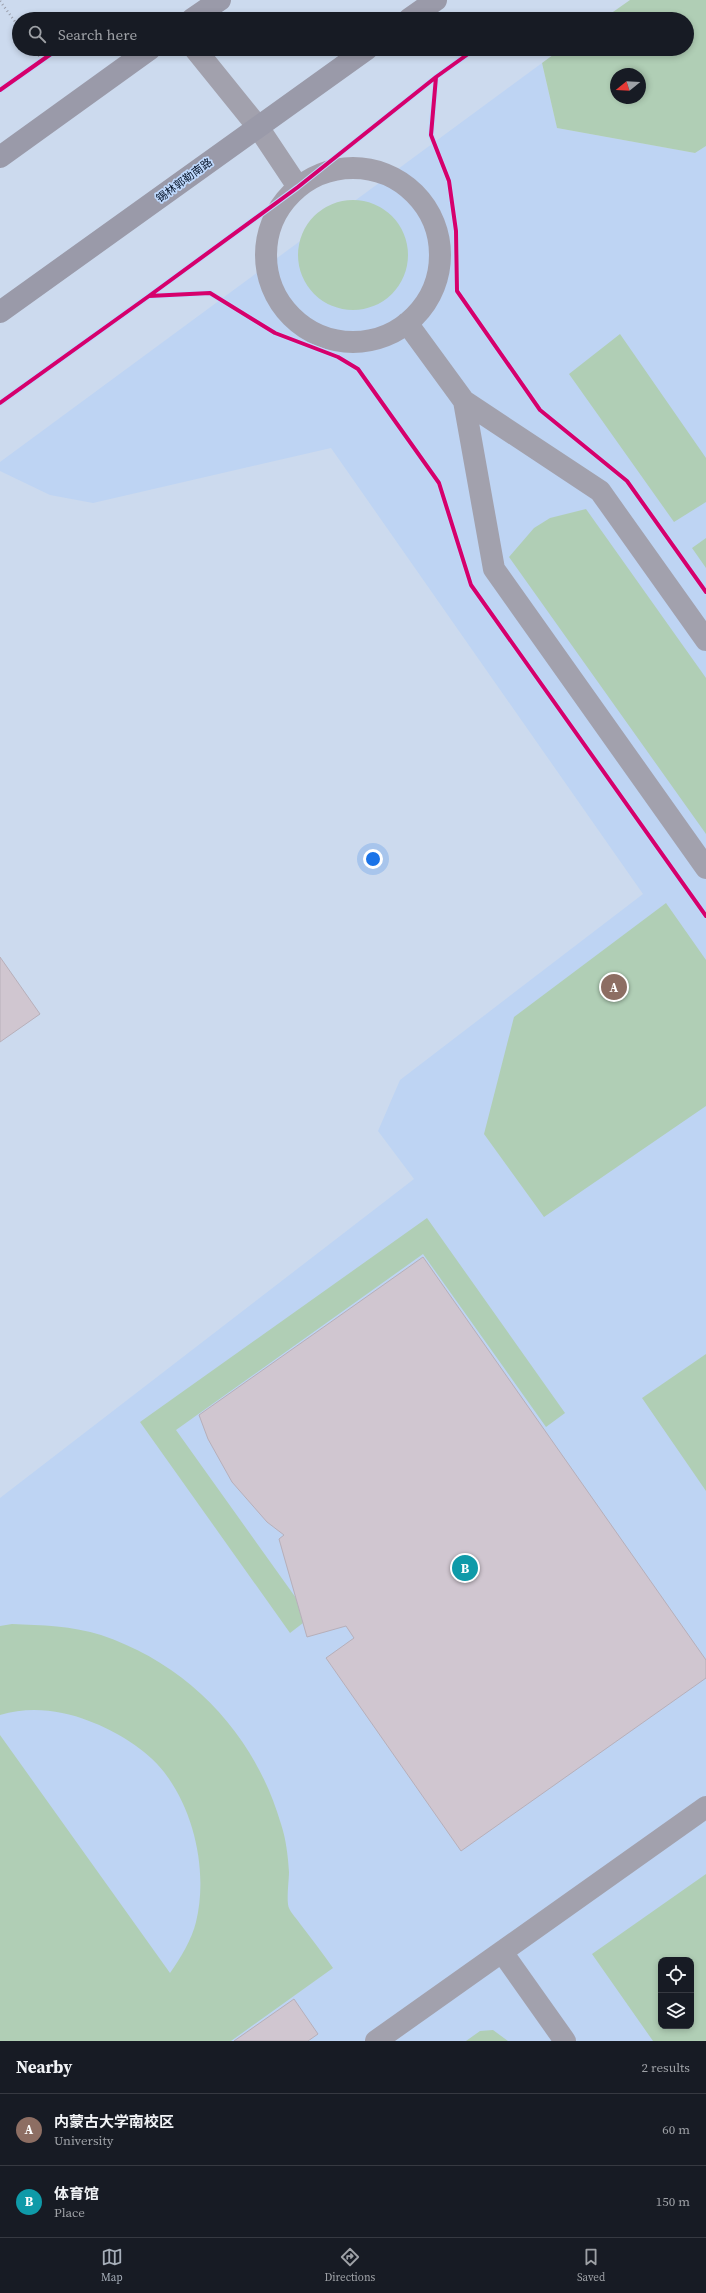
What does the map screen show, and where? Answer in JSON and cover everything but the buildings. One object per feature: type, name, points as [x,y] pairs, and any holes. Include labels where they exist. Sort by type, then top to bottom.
[{"type":"main road","points":[[202,12],[220,0]]},
{"type":"main road","points":[[419,12],[436,0]]},
{"type":"main road","points":[[0,157],[140,56]]},
{"type":"main road","name":"锡林郭勒南路","points":[[0,312],[357,56]]},
{"type":"lane","points":[[202,56],[258,127],[298,187]]},
{"type":"lane","points":[[351,168],[379,172],[404,185],[424,206],[437,232],[440,261],[433,290],[417,315],[394,333],[366,342],[337,342],[310,331],[287,313],[272,289],[266,262],[268,234],[280,208],[298,187],[323,173],[351,168]]},
{"type":"lane","points":[[407,323],[464,401],[600,491],[706,640]]},
{"type":"lane","points":[[464,401],[494,569],[706,868]]},
{"type":"lane","points":[[376,2041],[706,1807]]},
{"type":"lane","points":[[502,1952],[565,2041]]},
{"type":"path","points":[[0,1],[12,17]]},
{"type":"path","points":[[39,56],[42,60]]},
{"type":"path","points":[[36,64],[48,56]]},
{"type":"shaded area","points":[[542,63],[557,128],[695,153],[706,146],[706,2041],[0,2041],[0,1498],[414,1179],[378,1131],[400,1080],[643,894],[331,448],[93,503],[50,495],[0,471],[0,462]]},
{"type":"green space","points":[[630,0],[706,0],[706,146],[695,153],[557,128],[542,63],[552,56],[694,56],[694,12],[613,12]]},
{"type":"green space","points":[[353,200],[374,204],[384,209],[392,216],[399,224],[404,234],[408,255],[404,276],[399,286],[392,294],[384,301],[374,306],[353,310],[332,306],[322,301],[314,294],[307,286],[302,276],[298,255],[302,234],[307,224],[314,216],[322,209],[332,204]]},
{"type":"green space","points":[[620,334],[706,458],[706,502],[674,522],[569,374]]},
{"type":"green space","points":[[586,509],[706,678],[706,834],[509,557],[534,528],[550,518]]},
{"type":"green space","points":[[706,538],[706,568],[692,548]]},
{"type":"green space","points":[[666,903],[706,960],[706,1106],[544,1217],[484,1134],[514,1017]]},
{"type":"green space","points":[[427,1218],[565,1413],[546,1427],[423,1254],[176,1430],[296,1598],[303,1623],[290,1633],[140,1422]]},
{"type":"green space","points":[[706,1354],[706,1491],[642,1398]]},
{"type":"green space","points":[[12,1624],[57,1626],[90,1632],[133,1648],[163,1665],[190,1685],[215,1707],[236,1733],[254,1761],[269,1792],[284,1836],[289,1872],[289,1908],[333,1968],[231,2041],[0,2041],[0,1735],[170,1973],[178,1962],[192,1935],[199,1903],[200,1884],[196,1844],[184,1805],[164,1772],[139,1748],[110,1730],[68,1714],[45,1710],[34,1710],[11,1712],[0,1715],[0,1626]]},
{"type":"green space","points":[[706,1874],[706,2041],[653,2041],[592,1954]]},
{"type":"green space","points":[[493,2030],[508,2041],[466,2041],[480,2031]]},
{"type":"cycle path","points":[[0,90],[48,56]]},
{"type":"cycle path","points":[[465,56],[436,77],[431,135],[449,181],[456,231],[457,291],[540,410],[627,481],[706,592]]},
{"type":"cycle path","points":[[149,296],[298,187],[436,77]]},
{"type":"cycle path","points":[[0,403],[149,296],[210,293],[275,333],[338,357],[358,369],[439,483],[471,585],[706,916]]},
{"type":"place","name":"内蒙古大学南校区","points":[[614,987]]},
{"type":"place","name":"体育馆","points":[[465,1568]]}]
